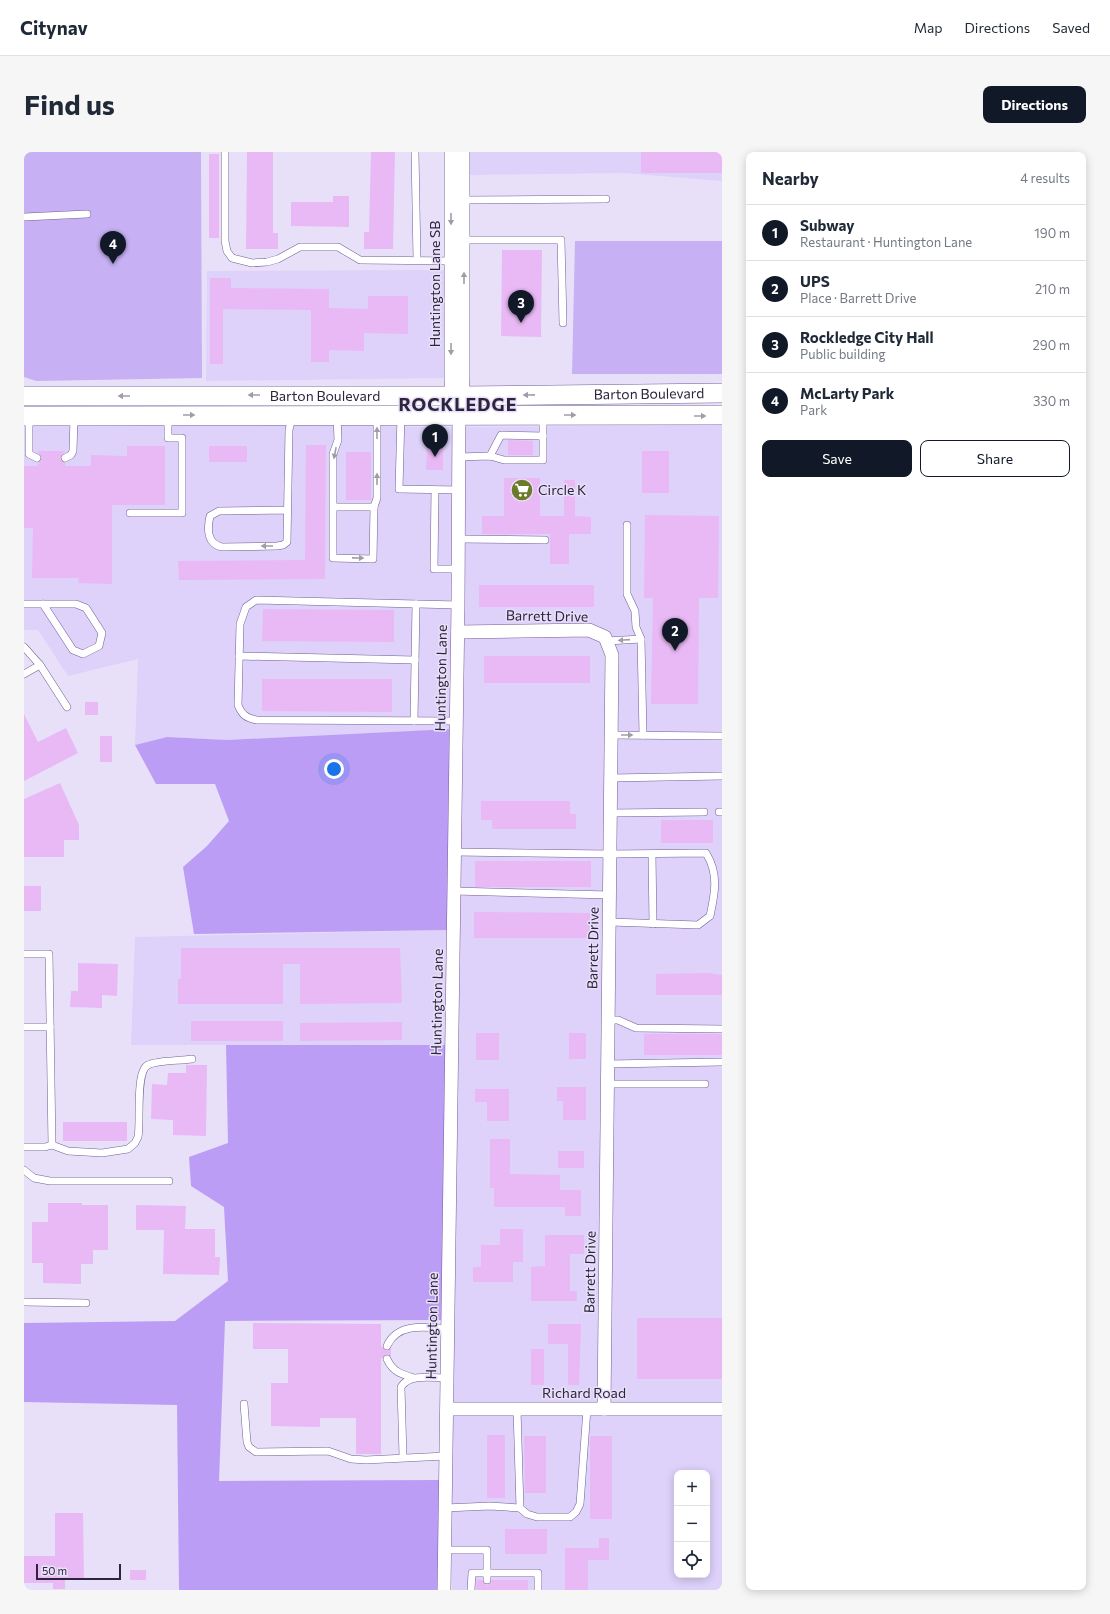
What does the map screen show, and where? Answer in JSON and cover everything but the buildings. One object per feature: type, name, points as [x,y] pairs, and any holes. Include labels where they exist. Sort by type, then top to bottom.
[{"type":"main road","points":[[661,393],[661,416]]},
{"type":"main road","name":"Barton Boulevard","points":[[24,396],[457,396],[722,393]]},
{"type":"main road","points":[[293,395],[293,415]]},
{"type":"main road","name":"Barton Boulevard","points":[[27,416],[459,414],[722,416]]},
{"type":"street","name":"Huntington Lane SB","points":[[451,152],[457,200],[451,240],[451,261],[457,306]]},
{"type":"street","points":[[457,306],[464,261],[464,240],[457,200],[464,152]]},
{"type":"street","name":"Huntington Lane","points":[[444,1590],[457,721],[459,414],[462,407],[457,396],[457,306]]},
{"type":"street","name":"Barrett Drive","points":[[458,632],[588,630],[605,637],[612,656],[604,1409]]},
{"type":"street","name":"Richard Road","points":[[446,1409],[722,1409]]},
{"type":"lane","points":[[225,152],[225,241],[227,251],[232,258],[252,263],[267,262],[278,259],[300,247],[338,247],[360,260],[464,261]]},
{"type":"lane","points":[[415,152],[416,260]]},
{"type":"lane","points":[[457,200],[606,199]]},
{"type":"lane","points":[[24,217],[87,214]]},
{"type":"lane","points":[[451,240],[562,240],[563,323]]},
{"type":"lane","points":[[337,415],[338,440],[333,454],[333,558],[373,559],[374,507],[377,498],[377,414]]},
{"type":"lane","points":[[401,414],[399,489],[459,490]]},
{"type":"lane","points":[[130,513],[182,513],[182,438],[168,438],[168,415]]},
{"type":"lane","points":[[287,510],[219,511],[210,516],[209,538],[215,546],[222,547],[283,545],[287,542],[289,430],[293,415]]},
{"type":"lane","points":[[459,457],[490,456],[504,460],[543,460],[543,415]]},
{"type":"lane","points":[[27,416],[29,454],[37,458]]},
{"type":"lane","points":[[65,458],[71,455],[73,451],[74,416]]},
{"type":"lane","points":[[490,456],[501,435],[543,436]]},
{"type":"lane","points":[[435,490],[434,569],[458,569]]},
{"type":"lane","points":[[334,507],[374,507]]},
{"type":"lane","points":[[627,525],[627,594],[635,611],[636,627],[641,639],[643,735]]},
{"type":"lane","points":[[459,539],[545,540]]},
{"type":"lane","points":[[457,721],[257,720],[247,718],[242,714],[238,705],[242,615],[246,607],[256,600],[458,605]]},
{"type":"lane","points":[[24,604],[43,604],[76,604],[86,608],[102,633],[99,646],[83,654],[73,650],[43,604]]},
{"type":"lane","points":[[414,721],[416,604]]},
{"type":"lane","points":[[607,641],[641,639]]},
{"type":"lane","points":[[24,647],[40,665],[67,707]]},
{"type":"lane","points":[[239,656],[415,660]]},
{"type":"lane","points":[[24,674],[40,665]]},
{"type":"lane","points":[[612,735],[722,736]]},
{"type":"lane","points":[[611,778],[722,776]]},
{"type":"lane","points":[[611,813],[704,812]]},
{"type":"lane","points":[[455,852],[610,854],[706,853],[713,865],[715,893],[710,916],[698,925],[610,922]]},
{"type":"lane","points":[[652,854],[653,924]]},
{"type":"lane","points":[[454,891],[610,895]]},
{"type":"lane","points":[[24,954],[49,954],[52,1145]]},
{"type":"lane","points":[[608,1020],[618,1020],[636,1028],[722,1029]]},
{"type":"lane","points":[[24,1027],[50,1027]]},
{"type":"lane","points":[[24,1147],[45,1147],[52,1145],[68,1152],[102,1153],[128,1149],[135,1143],[138,1137],[140,1079],[143,1069],[148,1065],[156,1063],[192,1059]]},
{"type":"lane","points":[[608,1064],[722,1062]]},
{"type":"lane","points":[[608,1084],[705,1084]]},
{"type":"lane","points":[[24,1170],[34,1178],[50,1181],[169,1181]]},
{"type":"lane","points":[[24,1302],[86,1303]]},
{"type":"lane","points":[[387,1346],[389,1340],[402,1330],[420,1326],[448,1329]]},
{"type":"lane","points":[[387,1359],[391,1368],[397,1373],[414,1378],[447,1378]]},
{"type":"lane","points":[[403,1457],[401,1387],[407,1381],[414,1378]]},
{"type":"lane","points":[[244,1404],[247,1442],[249,1447],[256,1452],[328,1451],[352,1459],[366,1460],[446,1456]]},
{"type":"lane","points":[[517,1409],[520,1508]]},
{"type":"lane","points":[[445,1508],[490,1506],[520,1508],[527,1514],[537,1517],[570,1517],[576,1512],[580,1504],[587,1409]]},
{"type":"lane","points":[[444,1550],[486,1550],[487,1577]]},
{"type":"lane","points":[[471,1590],[472,1573],[487,1577],[518,1577],[538,1573],[538,1590]]},
{"type":"shaded area","points":[[24,152],[201,152],[202,378],[36,381],[24,377]]},
{"type":"shaded area","points":[[469,152],[722,152],[722,181],[624,173],[469,175]]},
{"type":"shaded area","points":[[575,241],[722,241],[722,374],[572,374]]},
{"type":"shaded area","points":[[445,270],[445,378],[206,381],[207,271]]},
{"type":"shaded area","points":[[91,424],[453,427],[451,729],[227,740],[167,737],[135,745],[138,659],[68,676],[38,630],[24,630],[24,426]]},
{"type":"shaded area","points":[[722,425],[722,1402],[610,1403],[607,631],[588,623],[464,626],[465,427]]},
{"type":"shaded area","points":[[587,636],[601,642],[607,657],[598,1403],[453,1403],[464,639]]},
{"type":"shaded area","points":[[451,729],[448,930],[194,934],[183,867],[207,846],[229,821],[215,784],[156,784],[135,745],[167,737],[227,740]]},
{"type":"shaded area","points":[[448,930],[446,1045],[131,1045],[135,937]]},
{"type":"shaded area","points":[[226,1045],[446,1045],[442,1320],[225,1321],[219,1481],[440,1480],[438,1590],[179,1590],[177,1405],[24,1402],[24,1323],[175,1321],[228,1281],[224,1207],[191,1186],[189,1157],[228,1143]]},
{"type":"shaded area","points":[[452,1416],[722,1416],[722,1590],[452,1590]]},
{"type":"place","name":"McLarty Park","points":[[113,264]]},
{"type":"place","name":"Rockledge City Hall","points":[[521,323]]},
{"type":"place","name":"Subway","points":[[435,457]]},
{"type":"place","name":"Circle K","points":[[522,490]]},
{"type":"place","name":"UPS","points":[[675,651]]},
{"type":"district","name":"ROCKLEDGE","points":[[458,405]]}]
